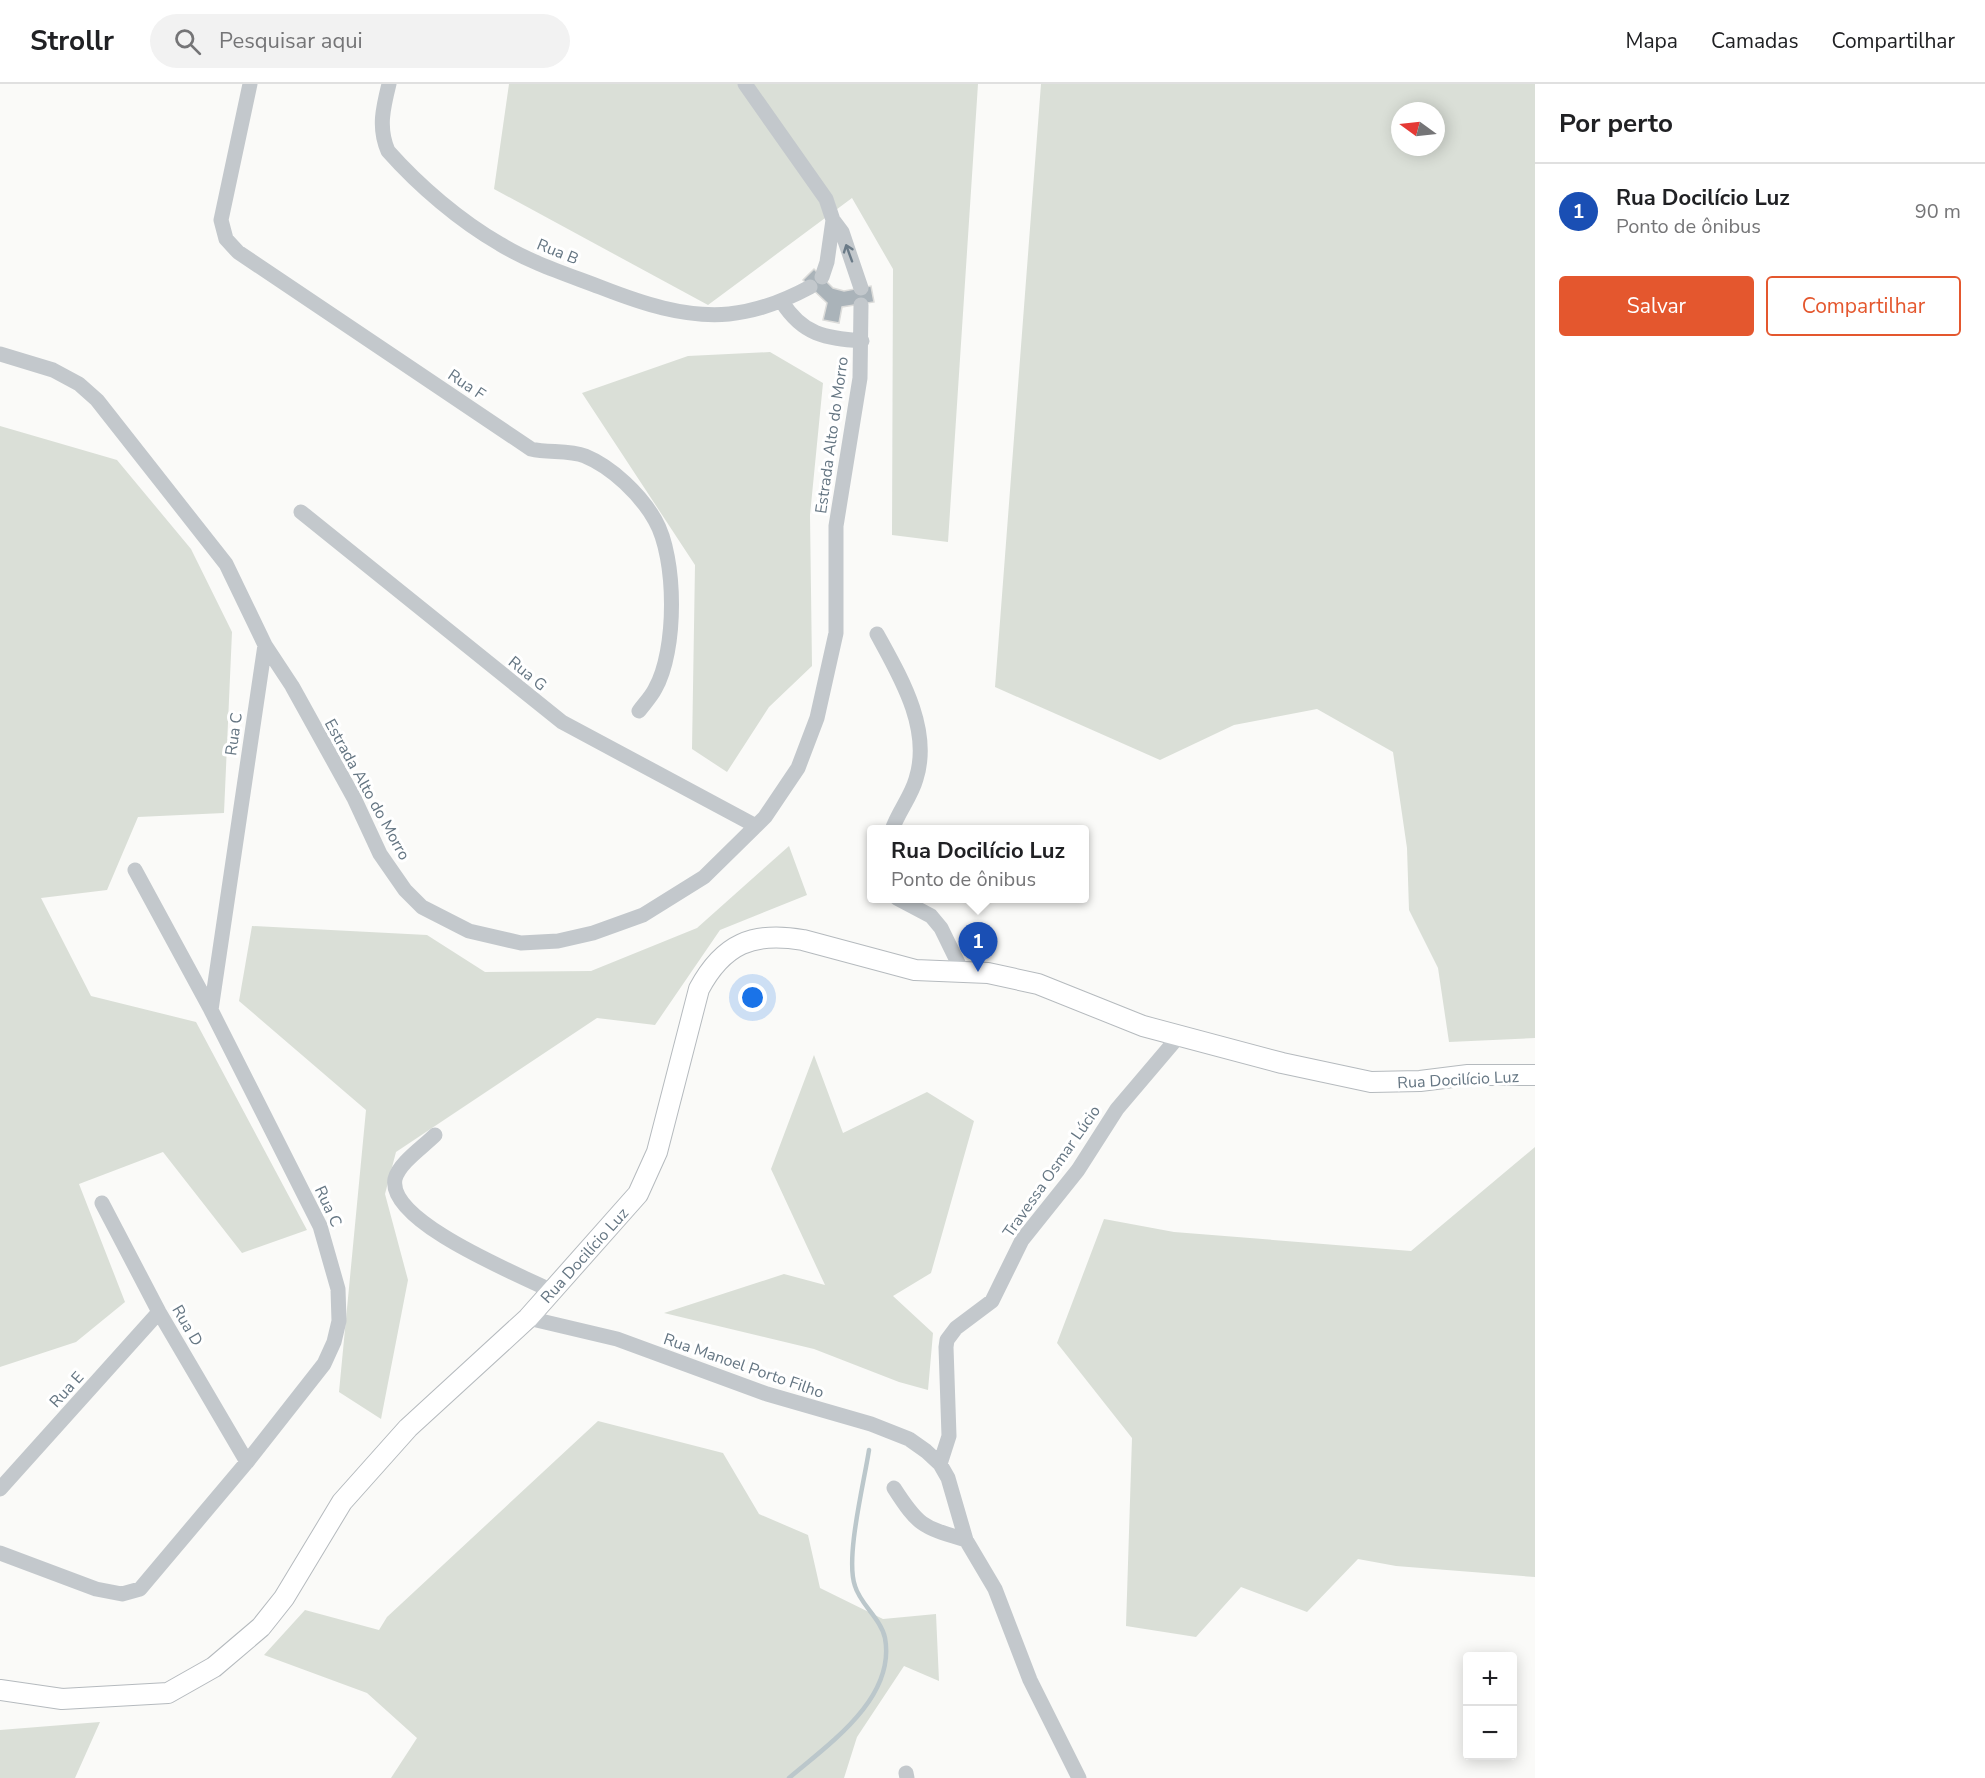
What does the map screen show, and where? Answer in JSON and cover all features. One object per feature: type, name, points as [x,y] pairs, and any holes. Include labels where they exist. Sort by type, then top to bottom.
[{"type":"main road","name":"Rua Docilício Luz","points":[[0,1690],[62,1699],[168,1693],[214,1667],[244,1642],[274,1611],[342,1502],[395,1442],[441,1396],[528,1318],[645,1183],[662,1132],[696,999],[712,967],[727,952],[751,939],[784,936],[826,944],[915,970],[1001,975],[1038,984],[1133,1023],[1371,1082],[1468,1075],[1535,1075]]},
{"type":"street","name":"Rua F","points":[[250,84],[221,220],[226,239],[238,252],[531,448],[547,453],[584,456],[596,462],[640,498],[656,521],[668,563],[669,645],[656,689],[639,711]]},
{"type":"street","name":"Rua B","points":[[389,84],[382,110],[381,135],[388,151],[468,223],[500,245],[535,262],[643,304],[687,313],[726,314],[757,310],[782,302],[816,282],[827,262],[833,220]]},
{"type":"street","points":[[745,84],[826,199],[833,220],[842,232],[861,288]]},
{"type":"street","points":[[782,302],[793,319],[808,330],[827,337],[862,341]]},
{"type":"street","name":"Estrada Alto do Morro","points":[[0,354],[53,370],[79,384],[97,400],[226,564],[264,645],[292,686],[354,798],[380,854],[405,890],[422,907],[469,931],[521,943],[558,941],[616,926],[671,900],[704,877],[756,826],[783,793],[798,768],[817,718],[831,664],[836,633],[836,526],[839,496],[860,378],[861,305]]},
{"type":"street","name":"Rua G","points":[[302,512],[562,722],[756,826]]},
{"type":"street","points":[[877,634],[912,704],[919,737],[916,779],[894,825]]},
{"type":"street","name":"Rua C","points":[[0,1553],[96,1589],[122,1594],[140,1589],[248,1462],[324,1364],[334,1342],[339,1321],[338,1289],[320,1226],[211,1010],[264,645]]},
{"type":"street","points":[[135,870],[211,1010]]},
{"type":"street","points":[[906,903],[931,916],[949,940],[963,973]]},
{"type":"street","name":"Travessa Osmar Lúcio","points":[[940,1464],[949,1436],[946,1347],[949,1335],[992,1301],[1022,1240],[1078,1170],[1117,1109],[1179,1036]]},
{"type":"street","points":[[435,1135],[399,1170],[395,1181],[403,1204],[415,1218],[458,1244],[552,1291]]},
{"type":"street","name":"Rua D","points":[[102,1203],[159,1312],[248,1462]]},
{"type":"street","name":"Rua E","points":[[0,1490],[159,1312]]},
{"type":"street","name":"Rua Manoel Porto Filho","points":[[528,1318],[618,1340],[767,1394],[871,1424],[909,1439],[940,1464]]},
{"type":"street","points":[[940,1464],[948,1478],[966,1540],[995,1589],[1030,1680],[1079,1778]]},
{"type":"street","points":[[894,1488],[916,1520],[923,1526],[966,1540]]},
{"type":"shaded area","points":[[509,84],[978,84],[948,542],[892,535],[893,269],[852,198],[708,305],[494,189]]},
{"type":"shaded area","points":[[1041,84],[1535,84],[1535,1038],[1449,1042],[1438,968],[1409,910],[1407,848],[1393,752],[1317,709],[1234,725],[1160,760],[995,687]]},
{"type":"shaded area","points":[[770,352],[823,383],[810,515],[812,666],[769,707],[727,772],[692,749],[695,565],[582,393],[688,356]]},
{"type":"shaded area","points":[[0,426],[117,460],[191,549],[232,632],[224,813],[138,817],[107,890],[41,898],[91,996],[196,1022],[307,1230],[242,1253],[163,1152],[79,1184],[125,1302],[76,1342],[0,1367]]},
{"type":"shaded area","points":[[789,846],[807,895],[720,930],[655,1025],[597,1018],[396,1152],[385,1194],[408,1280],[381,1419],[339,1392],[366,1110],[239,1001],[252,926],[427,935],[485,972],[591,971],[697,928]]},
{"type":"shaded area","points":[[814,1055],[843,1133],[927,1092],[974,1121],[931,1273],[893,1296],[933,1333],[928,1390],[899,1382],[814,1349],[664,1313],[784,1274],[825,1285],[771,1169]]},
{"type":"shaded area","points":[[1535,1147],[1535,1577],[1396,1566],[1358,1559],[1307,1612],[1241,1587],[1196,1637],[1126,1626],[1132,1438],[1057,1343],[1104,1219],[1174,1232],[1411,1251]]},
{"type":"shaded area","points":[[598,1421],[723,1453],[759,1514],[808,1535],[820,1588],[883,1619],[936,1614],[939,1681],[904,1666],[857,1737],[844,1778],[391,1778],[417,1738],[367,1693],[264,1655],[305,1610],[379,1630],[387,1617]]},
{"type":"shaded area","points":[[100,1722],[75,1778],[0,1778],[0,1730]]},
{"type":"building","points":[[814,269],[833,288],[844,291],[871,286],[874,302],[842,307],[839,323],[823,320],[827,303],[803,280]]},
{"type":"waterway","points":[[789,1778],[840,1735],[856,1718],[870,1700],[880,1680],[886,1660],[883,1631],[861,1599],[855,1586],[853,1573],[854,1539],[869,1450]]},
{"type":"place","name":"Rua Docilício Luz","points":[[978,972]]}]
